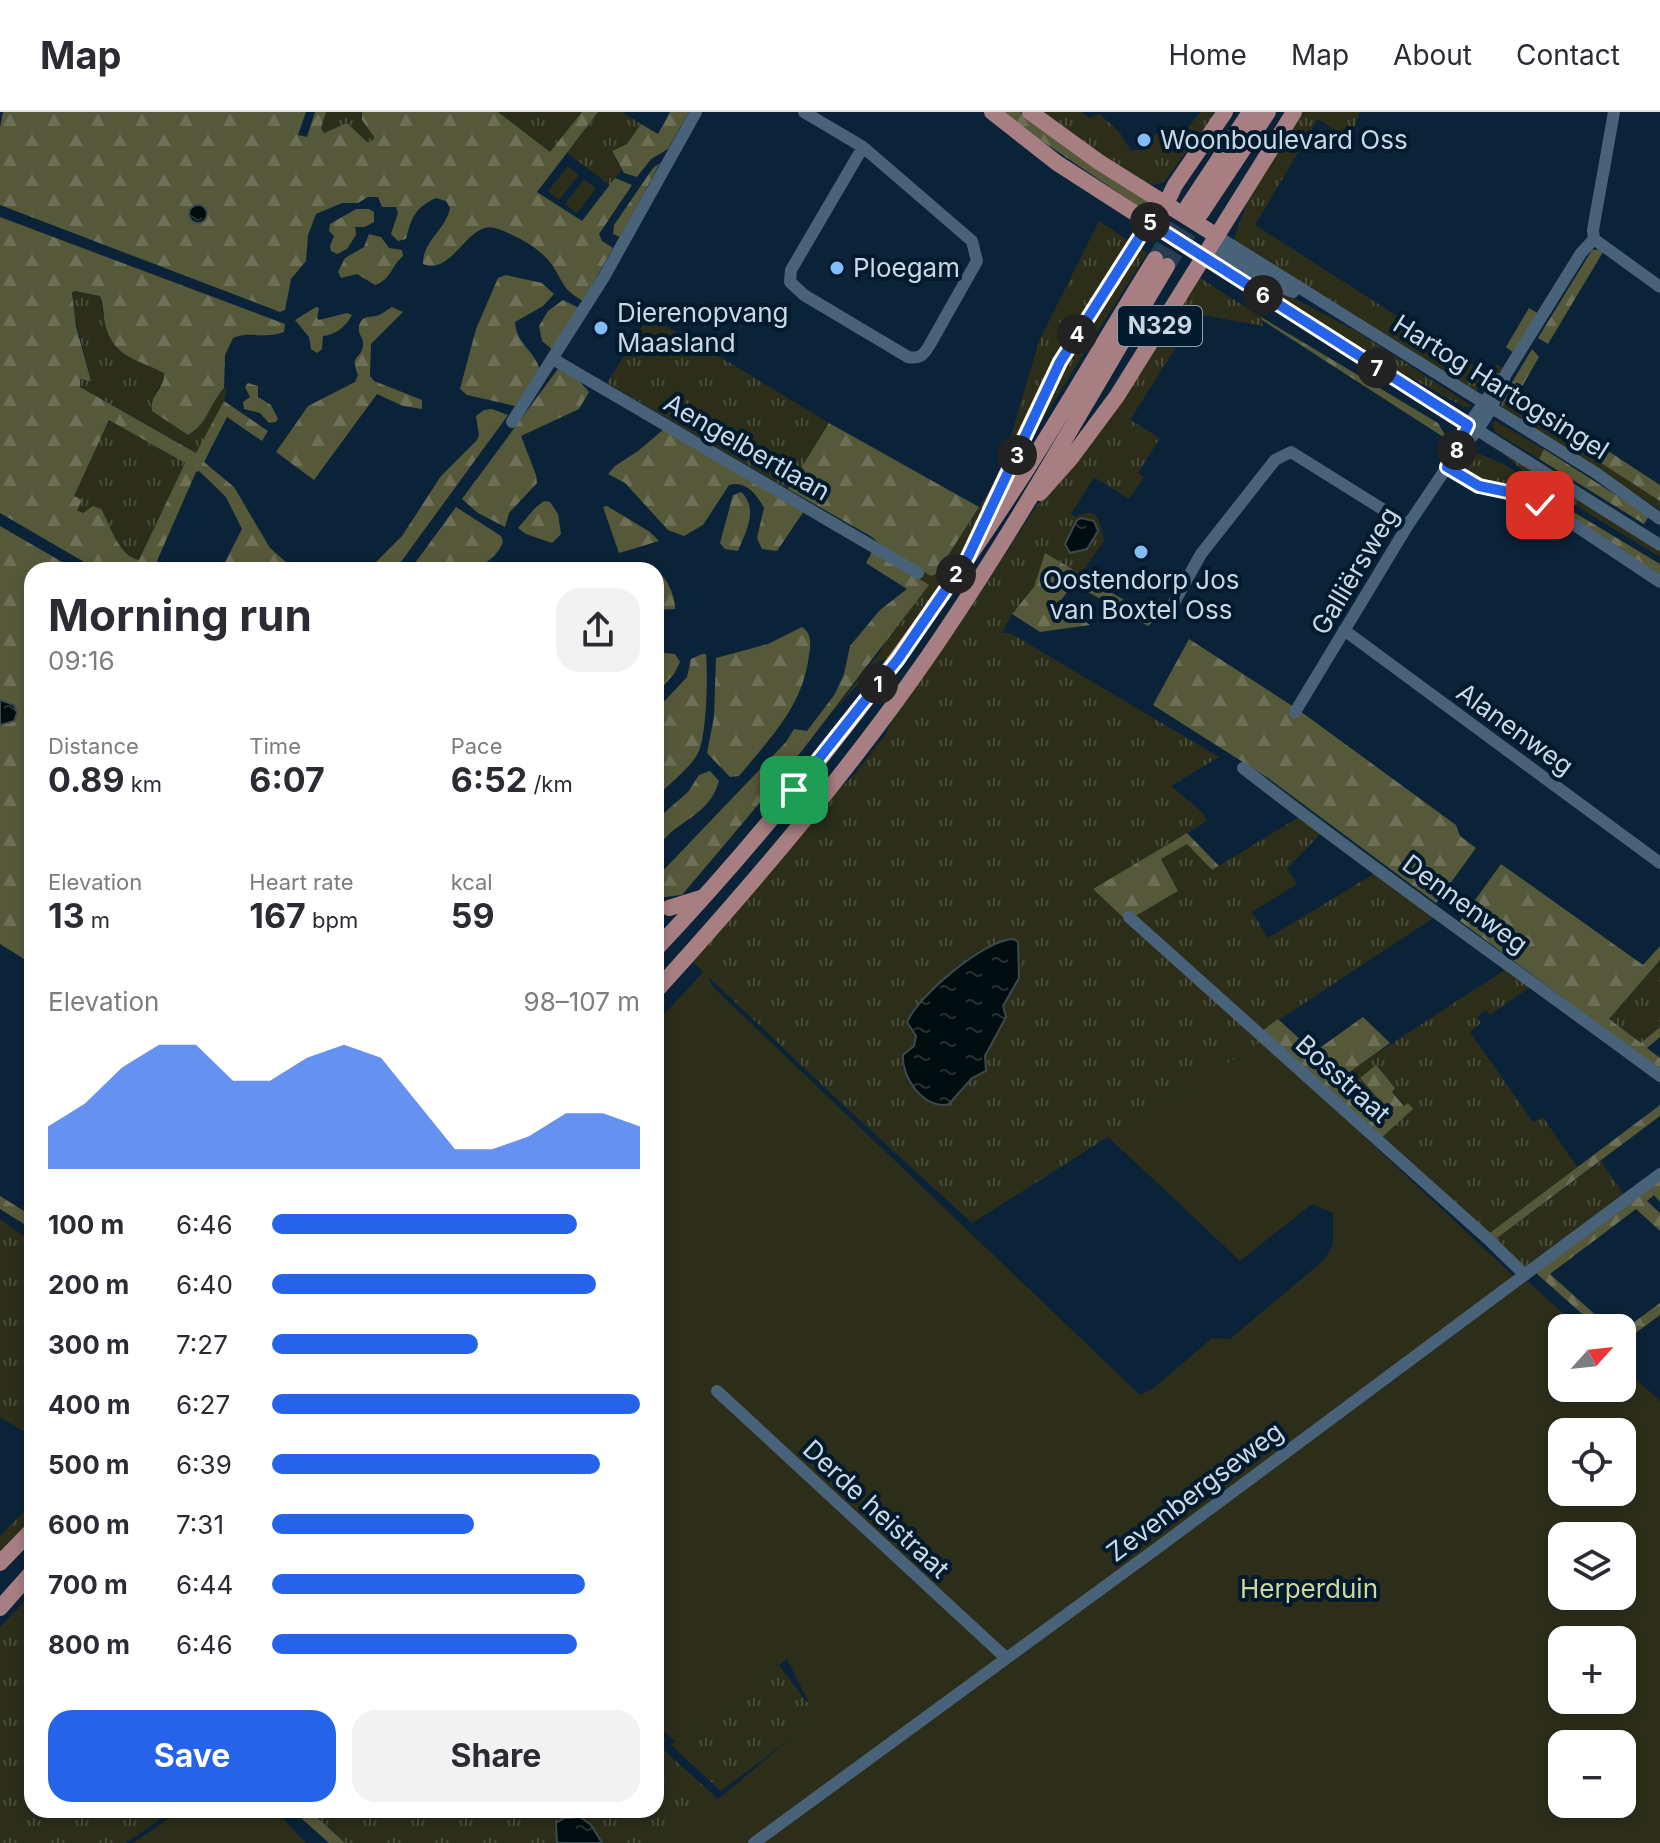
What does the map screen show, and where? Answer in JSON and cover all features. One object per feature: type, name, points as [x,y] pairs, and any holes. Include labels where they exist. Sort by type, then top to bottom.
[{"type":"main road","points":[[992,112],[1057,163],[1210,246]]},
{"type":"main road","points":[[1030,112],[1159,218]]},
{"type":"main road","name":"N329","points":[[968,557],[1060,362],[1159,218],[1175,185],[1225,112]]},
{"type":"main road","points":[[1250,112],[1194,210],[1268,112]]},
{"type":"main road","name":"N329","points":[[1021,513],[1071,458],[1117,396],[1294,112]]},
{"type":"main road","name":"Hartog Hartogsingel","points":[[1159,218],[1210,246]]},
{"type":"main road","name":"N329","points":[[664,940],[786,800],[898,659],[1161,263],[1021,513],[953,620],[867,741],[763,870],[664,982]]},
{"type":"main road","points":[[669,908],[688,904],[706,895]]},
{"type":"main road","points":[[0,1563],[24,1538]]},
{"type":"main road","points":[[0,1608],[24,1581]]},
{"type":"street","points":[[512,422],[604,277],[696,112]]},
{"type":"street","points":[[804,112],[863,147],[972,241],[977,261],[971,275],[929,346],[917,359],[908,357],[815,302],[790,282],[791,270],[863,147]]},
{"type":"street","points":[[1614,112],[1594,239],[1660,287]]},
{"type":"street","name":"Galliërsweg","points":[[1295,712],[1408,525],[1581,253],[1594,239]]},
{"type":"street","name":"Hartog Hartogsingel","points":[[1210,246],[1315,300],[1596,473],[1660,519]]},
{"type":"street","name":"Hartog Hartogsingel","points":[[1210,246],[1472,428],[1660,545]]},
{"type":"street","name":"Aengelbertlaan","points":[[553,359],[918,573]]},
{"type":"street","points":[[1167,615],[1201,554],[1275,460],[1291,452],[1408,525]]},
{"type":"street","points":[[1447,467],[1479,486],[1508,492],[1540,505],[1660,582]]},
{"type":"street","name":"Alanenweg","points":[[1344,630],[1660,863]]},
{"type":"street","name":"Dennenweg","points":[[1243,768],[1322,830],[1660,1076]]},
{"type":"street","name":"Bosstraat","points":[[1129,917],[1525,1275]]},
{"type":"street","name":"Zevenbergseweg","points":[[754,1843],[1660,1174]]},
{"type":"street","name":"Derde heistraat","points":[[717,1391],[1006,1658]]},
{"type":"green space","points":[[3,112],[306,112],[298,135],[307,137],[315,112],[326,112],[321,128],[324,133],[347,123],[367,142],[374,137],[362,120],[362,112],[498,112],[550,152],[582,112],[598,112],[537,192],[582,221],[615,178],[632,185],[599,234],[602,241],[613,248],[583,301],[567,289],[552,265],[534,247],[495,228],[477,232],[443,262],[434,266],[423,264],[430,242],[448,216],[450,208],[446,201],[436,198],[423,205],[413,219],[406,239],[398,241],[391,234],[398,213],[396,207],[382,207],[378,197],[368,197],[358,203],[342,203],[316,214],[308,235],[306,261],[291,279],[285,310],[280,312],[0,205],[0,128]]},
{"type":"green space","points":[[326,112],[362,112],[361,117],[374,134],[374,140],[367,142],[347,123],[324,133],[321,128]]},
{"type":"green space","points":[[498,112],[582,112],[550,153]]},
{"type":"green space","points":[[598,112],[622,112],[641,124],[627,144],[612,151],[621,170],[610,185],[567,153]]},
{"type":"green space","points":[[670,112],[689,112],[668,149],[651,159],[637,177],[624,173],[612,151],[627,144],[641,124],[658,134]]},
{"type":"green space","points":[[999,112],[1020,112],[1159,207],[1150,214]]},
{"type":"green space","points":[[1036,112],[1081,112],[1090,118],[1100,114],[1120,133],[1130,150],[1143,150],[1159,130],[1174,143],[1201,112],[1216,112],[1164,182],[1148,186]]},
{"type":"green space","points":[[1298,112],[1360,112],[1350,140],[1318,119],[1255,225],[1486,373],[1497,365],[1503,368],[1490,384],[1473,392],[1232,243],[1256,179]]},
{"type":"green space","points":[[660,163],[620,237],[613,234],[614,225],[653,168]]},
{"type":"green space","points":[[568,166],[579,175],[559,200],[548,191]]},
{"type":"green space","points":[[584,179],[596,188],[577,213],[565,204]]},
{"type":"green space","points":[[356,209],[374,212],[374,222],[365,227],[355,227],[356,235],[347,249],[337,254],[331,251],[334,236],[329,231],[330,224]]},
{"type":"green space","points":[[0,217],[285,324],[284,332],[278,334],[233,338],[225,355],[224,388],[200,425],[188,435],[152,411],[164,373],[129,357],[115,345],[106,327],[100,296],[72,293],[76,326],[91,381],[80,379],[80,387],[196,453],[224,401],[268,431],[262,441],[227,417],[204,462],[234,487],[270,548],[286,562],[225,562],[242,529],[226,497],[199,471],[157,562],[84,562],[0,513]],"holes":[[[109,420],[185,463],[139,560],[120,547],[101,509],[93,506],[83,513],[77,510],[82,500],[74,496]]]},
{"type":"green space","points":[[1099,221],[1147,253],[1039,425],[976,534],[889,657],[878,662],[831,714],[880,652],[923,571],[936,574],[995,482],[1039,341]]},
{"type":"green space","points":[[369,234],[381,237],[389,248],[402,250],[403,256],[384,280],[375,285],[357,274],[341,278],[338,272],[345,258],[364,247]]},
{"type":"green space","points":[[1600,249],[1603,252],[1548,344],[1538,338],[1592,250]]},
{"type":"green space","points":[[1210,251],[1358,332],[1472,406],[1464,407],[1359,349],[1247,277],[1208,256]]},
{"type":"green space","points":[[506,275],[542,283],[554,294],[543,306],[515,322],[518,336],[540,370],[515,406],[467,395],[460,389],[476,329],[498,278]]},
{"type":"green space","points":[[1200,278],[1261,317],[1263,326],[1197,314],[1130,420],[1160,438],[1138,473],[1144,477],[1129,499],[1094,477],[1071,514],[1076,517],[1094,514],[1100,523],[1104,541],[1080,575],[1045,553],[1034,587],[1012,614],[1002,633],[1010,633],[1219,757],[1171,786],[1203,813],[1207,821],[1093,889],[1371,1140],[1309,1186],[1166,1191],[1108,1137],[972,1223],[691,960],[830,798],[854,775],[886,734],[897,708],[959,626],[1029,517]],"holes":[[[998,945],[1015,985],[1010,990],[985,1056],[986,1071],[972,1077],[962,1092],[922,1096],[902,1067],[903,1055],[915,1041],[910,1015],[964,962],[981,950]]]},
{"type":"green space","points":[[74,291],[100,296],[103,315],[164,373],[164,381],[151,405],[188,435],[200,425],[227,386],[224,401],[197,453],[80,387],[79,379],[91,380],[71,302]]},
{"type":"green space","points":[[563,300],[579,308],[553,350],[542,341],[539,326],[548,311]]},
{"type":"green space","points":[[392,307],[403,312],[371,344],[370,376],[374,381],[422,400],[422,409],[403,406],[377,394],[314,480],[276,452],[308,406],[355,382],[358,375],[355,360],[363,345],[359,329],[361,322]]},
{"type":"green space","points":[[319,308],[319,320],[347,313],[352,315],[340,329],[323,336],[322,349],[317,353],[311,349],[309,337],[295,320]]},
{"type":"green space","points":[[1529,308],[1539,314],[1515,354],[1506,347]]},
{"type":"green space","points":[[648,317],[829,423],[788,489],[607,383]]},
{"type":"green space","points":[[1261,317],[1438,423],[1448,440],[1262,320]]},
{"type":"green space","points":[[1532,349],[1539,357],[1520,390],[1524,396],[1660,485],[1660,501],[1502,399]]},
{"type":"green space","points":[[563,362],[589,392],[579,409],[521,436],[537,483],[509,513],[505,527],[478,513],[462,499]]},
{"type":"green space","points":[[248,383],[258,386],[258,397],[271,405],[278,419],[276,422],[269,423],[260,413],[244,409],[243,402],[250,397],[245,387]]},
{"type":"green space","points":[[1502,399],[1641,487],[1660,501],[1660,510],[1500,408]]},
{"type":"green space","points":[[492,409],[508,415],[401,562],[376,562],[402,536],[441,476],[477,440],[476,416]]},
{"type":"green space","points":[[110,420],[185,463],[139,560],[120,547],[100,509],[83,514],[64,504]]},
{"type":"green space","points":[[1495,421],[1544,449],[1539,459],[1495,432],[1492,423]]},
{"type":"green space","points":[[829,423],[979,507],[936,574],[931,576],[886,550],[872,537],[788,489]]},
{"type":"green space","points":[[663,430],[804,511],[777,551],[762,549],[757,538],[764,508],[746,487],[729,485],[703,525],[684,536],[668,530],[625,483],[608,474]]},
{"type":"green space","points":[[1482,442],[1500,449],[1660,551],[1660,557],[1537,482],[1497,449]]},
{"type":"green space","points":[[1466,449],[1504,464],[1562,505],[1559,510],[1472,476],[1460,466],[1459,459]]},
{"type":"green space","points":[[1544,449],[1649,516],[1644,524],[1539,459]]},
{"type":"green space","points":[[741,492],[749,506],[747,528],[738,551],[725,549],[720,543],[733,495]]},
{"type":"green space","points":[[544,501],[550,502],[558,514],[561,534],[552,543],[518,528]]},
{"type":"green space","points":[[1562,505],[1660,564],[1660,575],[1559,510]]},
{"type":"green space","points":[[607,506],[650,532],[659,541],[619,553],[603,507]]},
{"type":"green space","points":[[456,507],[501,536],[503,542],[496,554],[486,562],[416,562]]},
{"type":"green space","points":[[0,526],[62,562],[24,562],[24,959],[0,944],[0,725],[10,723],[14,705],[0,700]]},
{"type":"green space","points":[[873,550],[929,585],[784,774],[682,895],[664,897],[664,870],[786,742],[794,729],[807,731],[835,694],[844,674],[850,646],[880,610],[907,589],[866,563]]},
{"type":"green space","points":[[1045,553],[1156,619],[1148,626],[1081,588],[1069,590],[1052,611],[1090,625],[1040,632],[1012,614],[1034,587]]},
{"type":"green space","points":[[664,578],[674,598],[675,609],[664,610]]},
{"type":"green space","points":[[802,627],[809,636],[810,647],[806,673],[793,705],[774,734],[739,776],[730,777],[707,753],[714,717],[716,658],[768,644]]},
{"type":"green space","points":[[1189,639],[1300,711],[1456,825],[1460,836],[1476,848],[1436,903],[1268,778],[1153,705]]},
{"type":"green space","points":[[664,653],[675,654],[680,662],[664,685]]},
{"type":"green space","points":[[706,654],[707,691],[700,747],[688,766],[664,789],[664,701],[687,677],[691,659]]},
{"type":"green space","points":[[710,771],[719,781],[716,790],[702,809],[664,840],[664,813],[688,792],[699,775]]},
{"type":"green space","points":[[1299,817],[1321,833],[1287,869],[1297,884],[1252,912],[1268,938],[1375,873],[1435,917],[1262,1031],[1135,916],[1178,891],[1161,859],[1187,844],[1212,870]]},
{"type":"green space","points":[[1187,833],[1219,866],[1212,870],[1187,844],[1161,859],[1178,891],[1127,921],[1093,889]]},
{"type":"green space","points":[[1501,864],[1643,965],[1660,946],[1660,960],[1609,1019],[1641,1043],[1660,1027],[1660,1037],[1647,1048],[1660,1058],[1660,1070],[1460,921]]},
{"type":"green space","points":[[1660,960],[1660,1027],[1641,1043],[1609,1019]]},
{"type":"green space","points":[[1506,969],[1530,987],[1490,1015],[1486,1010],[1477,1017],[1481,1023],[1470,1032],[1533,1122],[1543,1117],[1577,1167],[1487,1235],[1381,1138],[1405,1106],[1392,1091],[1395,1088],[1376,1066],[1360,1078],[1388,1109],[1378,1118],[1336,1080]]},
{"type":"green space","name":"Herperduin","points":[[705,970],[713,987],[1140,1395],[1154,1388],[1212,1338],[1230,1339],[1324,1260],[1333,1245],[1333,1213],[1312,1204],[1240,1261],[1111,1139],[1262,1041],[1521,1283],[1526,1280],[1564,1314],[1548,1314],[1548,1402],[1636,1402],[1636,1379],[1660,1401],[1660,1843],[648,1843],[722,1796],[816,1717],[787,1659],[679,1745],[664,1731],[664,1014]]},
{"type":"green space","points":[[1363,1017],[1390,1043],[1337,1081],[1379,1118],[1387,1109],[1360,1078],[1376,1065],[1395,1088],[1392,1092],[1404,1106],[1408,1103],[1413,1109],[1381,1138],[1262,1031],[1278,1019],[1314,1052]]},
{"type":"green space","points":[[1660,1105],[1660,1116],[1493,1241],[1487,1235]]},
{"type":"green space","points":[[1601,1161],[1625,1196],[1525,1270],[1493,1241]]},
{"type":"green space","points":[[1660,1179],[1660,1202],[1654,1195],[1647,1201],[1660,1213],[1660,1231],[1636,1209],[1550,1274],[1594,1314],[1582,1314],[1536,1273]]},
{"type":"green space","points":[[0,1196],[24,1211],[24,1224],[0,1209]]},
{"type":"green space","points":[[0,1219],[24,1236],[24,1431],[0,1417]]},
{"type":"green space","points":[[1660,1303],[1660,1315],[1636,1333],[1636,1321]]},
{"type":"green space","points":[[24,1511],[24,1527],[0,1552],[0,1536]]},
{"type":"green space","points":[[24,1602],[24,1818],[162,1818],[126,1843],[0,1843],[0,1627]]},
{"type":"green space","points":[[664,1620],[779,1665],[805,1700],[822,1715],[721,1791],[671,1745],[684,1736],[664,1651]]},
{"type":"green space","points":[[664,1750],[751,1829],[736,1843],[602,1843],[585,1821],[565,1819],[557,1843],[345,1843],[318,1818],[664,1818]]},
{"type":"green space","points":[[169,1818],[283,1818],[306,1843],[133,1843]]},
{"type":"green space","points":[[301,1818],[318,1818],[345,1843],[329,1843]]},
{"type":"water","points":[[198,205],[207,214],[198,223],[189,214]]},
{"type":"water","points":[[1081,518],[1094,521],[1098,531],[1087,549],[1070,553],[1065,544]]},
{"type":"water","points":[[0,700],[14,705],[17,713],[14,721],[0,725]]},
{"type":"water","points":[[1014,939],[1018,942],[1019,978],[1003,1006],[1006,1017],[985,1056],[986,1071],[972,1078],[949,1104],[931,1102],[910,1082],[903,1064],[903,1055],[914,1046],[916,1036],[907,1022],[925,998],[954,970],[987,948]]},
{"type":"water","points":[[565,1818],[581,1818],[591,1825],[602,1843],[557,1843],[556,1823]]},
{"type":"tunnel","points":[[1155,259],[1188,206]]},
{"type":"tunnel","points":[[1167,266],[1201,213]]},
{"type":"place","name":"Woonboulevard Oss","points":[[1144,140]]},
{"type":"place","name":"Ploegam","points":[[837,268]]},
{"type":"place","name":"Dierenopvang Maasland","points":[[601,328]]},
{"type":"place","name":"Oostendorp Jos van Boxtel Oss","points":[[1141,552]]},
{"type":"route","points":[[794,790],[898,659],[968,557],[1060,362],[1149,222],[1468,425],[1447,467],[1479,486],[1508,492],[1540,505]]}]
